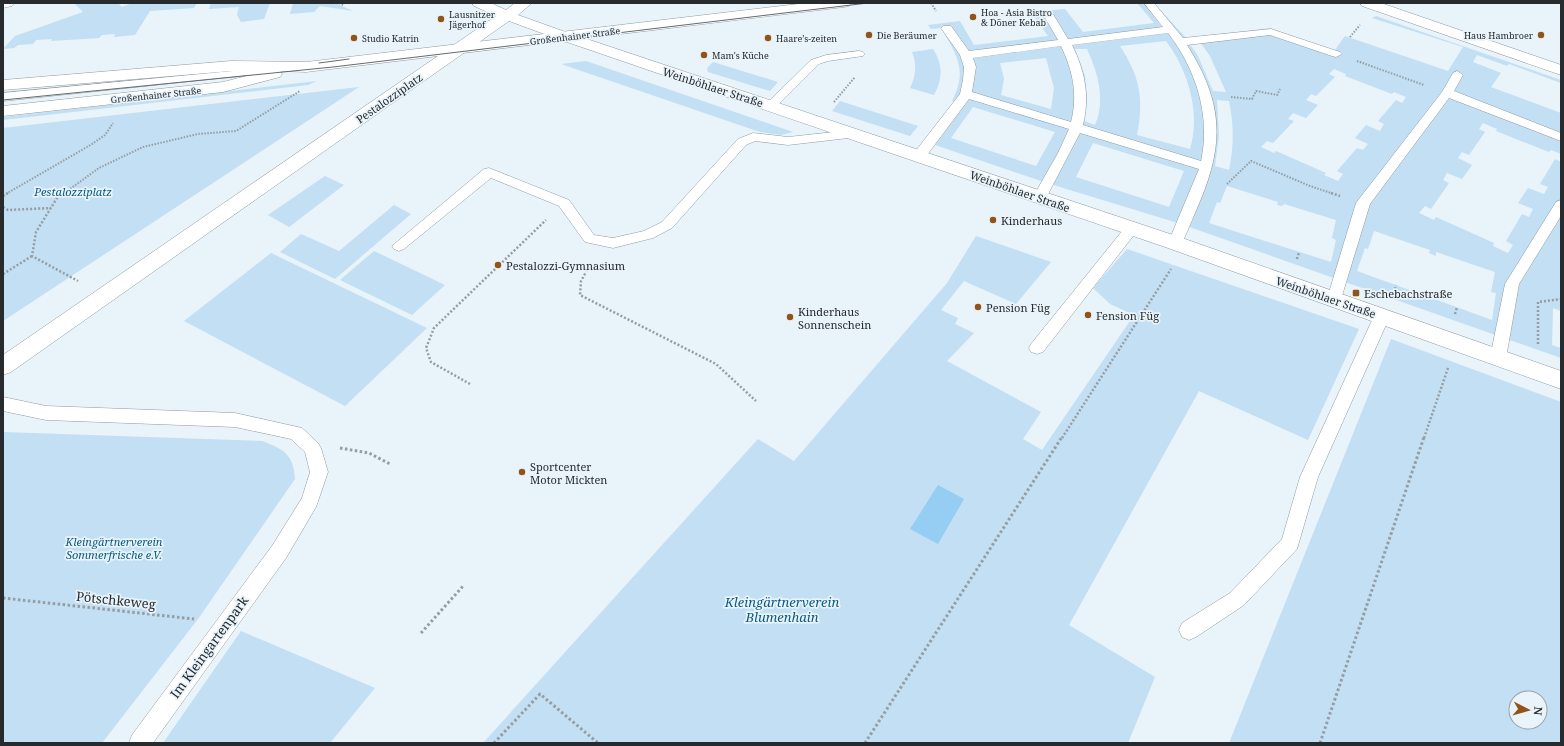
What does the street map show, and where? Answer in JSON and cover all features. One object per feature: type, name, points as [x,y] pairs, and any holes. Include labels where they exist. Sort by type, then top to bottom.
[{"type":"street","points":[[3,4],[7,3]]},
{"type":"street","name":"Weinböhlaer Straße","points":[[479,3],[508,16],[566,37],[1132,228],[1561,380]]},
{"type":"street","name":"Pestalozziplatz","points":[[3,366],[525,3]]},
{"type":"street","name":"Großenhainer Straße","points":[[3,111],[223,87],[306,67],[844,3]]},
{"type":"street","points":[[1370,4],[1561,70]]},
{"type":"street","name":"Großenhainer Straße","points":[[3,85],[231,66],[306,67]]},
{"type":"lane","points":[[1149,4],[1180,42],[1195,68],[1207,94],[1212,134],[1205,171],[1181,224],[1175,243]]},
{"type":"lane","points":[[1040,197],[1076,127],[1080,111],[1077,70],[1066,42],[1049,16]]},
{"type":"lane","points":[[919,156],[966,94],[970,67],[966,55],[947,28]]},
{"type":"lane","points":[[966,55],[1170,29]]},
{"type":"lane","points":[[1180,42],[1271,32],[1336,54]]},
{"type":"lane","points":[[770,106],[815,62],[826,58],[859,54]]},
{"type":"lane","name":"Großenhainer Straße","points":[[3,97],[306,67]]},
{"type":"lane","points":[[1334,299],[1363,203],[1447,93],[1457,75]]},
{"type":"lane","points":[[1447,93],[1561,138]]},
{"type":"lane","points":[[966,94],[1076,127],[1205,171]]},
{"type":"lane","points":[[399,246],[488,172],[564,204],[590,239],[613,243],[648,235],[667,225],[742,142],[753,137],[788,141],[853,134]]},
{"type":"lane","points":[[1498,358],[1512,284],[1561,204]]},
{"type":"lane","points":[[1037,348],[1132,228]]},
{"type":"lane","points":[[1188,630],[1237,599],[1290,543],[1309,477],[1382,316]]},
{"type":"lane","points":[[3,404],[46,412],[111,416],[235,420],[296,433],[312,448]]},
{"type":"lane","name":"Im Kleingartenpark","points":[[140,743],[279,552],[310,501],[319,472],[312,448]]},
{"type":"path","points":[[339,3],[344,5]]},
{"type":"path","points":[[1370,4],[1368,16],[1336,54],[1447,93]]},
{"type":"path","points":[[3,274],[32,256],[36,232],[57,198],[99,168],[143,147],[198,134],[236,132],[302,89]]},
{"type":"path","points":[[1207,94],[1252,99],[1256,91],[1277,95],[1280,89]]},
{"type":"path","points":[[3,196],[105,136],[117,116]]},
{"type":"path","points":[[1205,171],[1226,184],[1251,161],[1310,186],[1363,203]]},
{"type":"path","points":[[470,384],[431,362],[426,348],[434,328],[564,204]]},
{"type":"path","points":[[3,207],[8,210],[51,208]]},
{"type":"path","points":[[602,241],[581,281],[580,295],[716,364],[756,401]]},
{"type":"path","points":[[865,743],[1174,265],[1175,243]]},
{"type":"path","points":[[32,256],[104,295]]},
{"type":"path","points":[[1534,370],[1538,350],[1538,302],[1561,299]]},
{"type":"path","points":[[1320,743],[1457,343]]},
{"type":"path","points":[[312,448],[341,448],[369,453],[390,464]]},
{"type":"path","points":[[421,633],[464,585]]},
{"type":"path","name":"Pötschkeweg","points":[[3,598],[227,623]]},
{"type":"path","points":[[494,743],[540,694],[598,743]]},
{"type":"green space","points":[[74,3],[118,3],[122,7],[132,3],[197,3],[194,8],[150,11],[135,35],[114,37],[115,34],[102,35],[99,38],[51,41],[52,39],[36,40],[33,44],[18,45],[14,48],[3,49],[15,36],[83,12]]},
{"type":"green space","points":[[211,3],[270,3],[264,19],[241,22],[237,15],[239,7],[209,9]]},
{"type":"green space","points":[[293,3],[335,3],[353,11],[320,6],[314,12],[290,14]]},
{"type":"green space","points":[[1137,3],[1154,3],[1186,38],[1270,28],[1334,51],[1345,36],[1448,71],[1463,47],[1372,18],[1376,16],[1561,80],[1561,83],[1509,64],[1507,66],[1477,55],[1473,62],[1501,73],[1491,87],[1561,113],[1561,154],[1551,150],[1549,152],[1496,131],[1497,129],[1483,123],[1479,129],[1485,132],[1469,155],[1462,152],[1458,158],[1472,165],[1462,179],[1447,173],[1443,180],[1449,183],[1431,209],[1425,206],[1419,213],[1434,220],[1436,217],[1494,243],[1493,246],[1508,253],[1513,245],[1506,241],[1522,214],[1529,217],[1533,209],[1518,203],[1528,188],[1544,194],[1548,187],[1540,184],[1555,159],[1561,162],[1561,311],[1553,308],[1552,345],[1561,348],[1561,358],[1181,224],[1047,183],[935,145],[964,105],[952,101],[957,90],[960,72],[956,55],[941,28],[931,29],[928,25],[960,21],[974,45],[1048,36],[1031,12],[1065,9],[1083,32],[1154,23]],"holes":[[[1166,41],[1174,52],[1186,78],[1193,107],[1194,121],[1190,149],[1137,135],[1140,99],[1139,88],[1132,68],[1120,46]],[[1200,42],[1210,56],[1226,92],[1213,91],[1198,56],[1189,43]],[[1075,49],[1087,49],[1097,77],[1100,106],[1095,125],[1084,121],[1087,99],[1085,76]],[[1046,58],[1054,88],[1051,109],[1001,95],[1004,79],[1000,63]],[[1334,69],[1346,74],[1345,76],[1392,94],[1394,92],[1406,97],[1402,103],[1396,100],[1378,121],[1384,124],[1380,131],[1366,125],[1355,138],[1368,144],[1363,150],[1357,148],[1337,171],[1343,174],[1338,181],[1324,175],[1326,173],[1276,151],[1274,153],[1261,147],[1267,141],[1273,143],[1294,121],[1288,119],[1293,113],[1306,118],[1318,105],[1306,100],[1311,94],[1316,96],[1335,77],[1329,74]],[[1217,100],[1229,101],[1233,136],[1229,170],[1215,166],[1219,136]],[[973,107],[1055,132],[1036,166],[951,138]],[[1093,143],[1184,171],[1169,207],[1076,177]],[[1227,186],[1278,202],[1277,205],[1282,206],[1284,204],[1336,220],[1332,238],[1336,240],[1331,262],[1209,223],[1217,202],[1220,203]],[[1374,231],[1430,250],[1429,253],[1436,256],[1436,252],[1495,272],[1491,292],[1496,293],[1492,320],[1357,271],[1365,248],[1368,249]]]},
{"type":"green space","points":[[933,49],[939,61],[941,72],[939,83],[934,95],[910,88],[914,79],[915,70],[915,61],[912,52]]},
{"type":"green space","points":[[586,61],[793,132],[781,135],[760,132],[561,64]]},
{"type":"green space","points":[[713,62],[778,82],[770,91],[708,72],[707,68]]},
{"type":"green space","points":[[317,81],[308,85],[3,120],[3,117]]},
{"type":"green space","name":"Pestalozziplatz","points":[[359,87],[3,321],[3,128]]},
{"type":"green space","points":[[840,101],[918,126],[910,136],[832,111]]},
{"type":"green space","points":[[325,176],[344,185],[289,227],[268,215]]},
{"type":"green space","points":[[394,205],[411,214],[335,279],[280,252],[301,234],[339,251]]},
{"type":"green space","name":"Kleingärtnerverein Blumenhain","points":[[976,236],[1051,262],[1016,304],[964,281],[941,310],[958,318],[955,324],[974,333],[947,361],[1041,412],[1023,439],[1042,450],[1134,315],[1110,304],[1093,288],[1127,249],[1359,329],[1308,440],[1199,391],[1069,625],[1155,677],[1128,743],[483,743],[758,439],[794,461],[947,283]]},
{"type":"green space","points":[[374,251],[445,285],[412,315],[340,280]]},
{"type":"green space","points":[[271,253],[427,328],[345,406],[184,321]]},
{"type":"green space","points":[[1391,339],[1561,402],[1561,743],[1229,743]]},
{"type":"green space","name":"Kleingärtnerverein Sommerfrische e.V.","points":[[3,432],[262,441],[282,450],[292,463],[295,479],[198,619],[102,743],[3,743]]},
{"type":"green space","points":[[241,631],[375,688],[330,743],[163,743]]},
{"type":"water","points":[[938,485],[964,499],[938,544],[910,529]]},
{"type":"tram line","points":[[3,100],[333,67],[868,3]]},
{"type":"tram line","points":[[319,63],[349,59]]},
{"type":"place","name":"Hoa - Asia Bistro & Döner Kebab","points":[[973,17]]},
{"type":"place","name":"Lausnitzer Jägerhof","points":[[441,19]]},
{"type":"place","name":"Die Beräumer","points":[[869,35]]},
{"type":"place","name":"Haus Hambroer","points":[[1541,35]]},
{"type":"place","name":"Studio Katrin","points":[[354,38]]},
{"type":"place","name":"Haare’s-zeiten","points":[[768,38]]},
{"type":"place","name":"Mam's Küche","points":[[704,55]]},
{"type":"place","name":"Kinderhaus","points":[[993,220]]},
{"type":"place","name":"Pestalozzi-Gymnasium","points":[[498,265]]},
{"type":"place","name":"Eschebachstraße","points":[[1356,293]]},
{"type":"place","name":"Pension Füg","points":[[978,307]]},
{"type":"place","name":"Fension Füg","points":[[1088,315]]},
{"type":"place","name":"Kinderhaus Sonnenschein","points":[[790,317]]},
{"type":"place","name":"Sportcenter Motor Mickten","points":[[522,472]]}]
